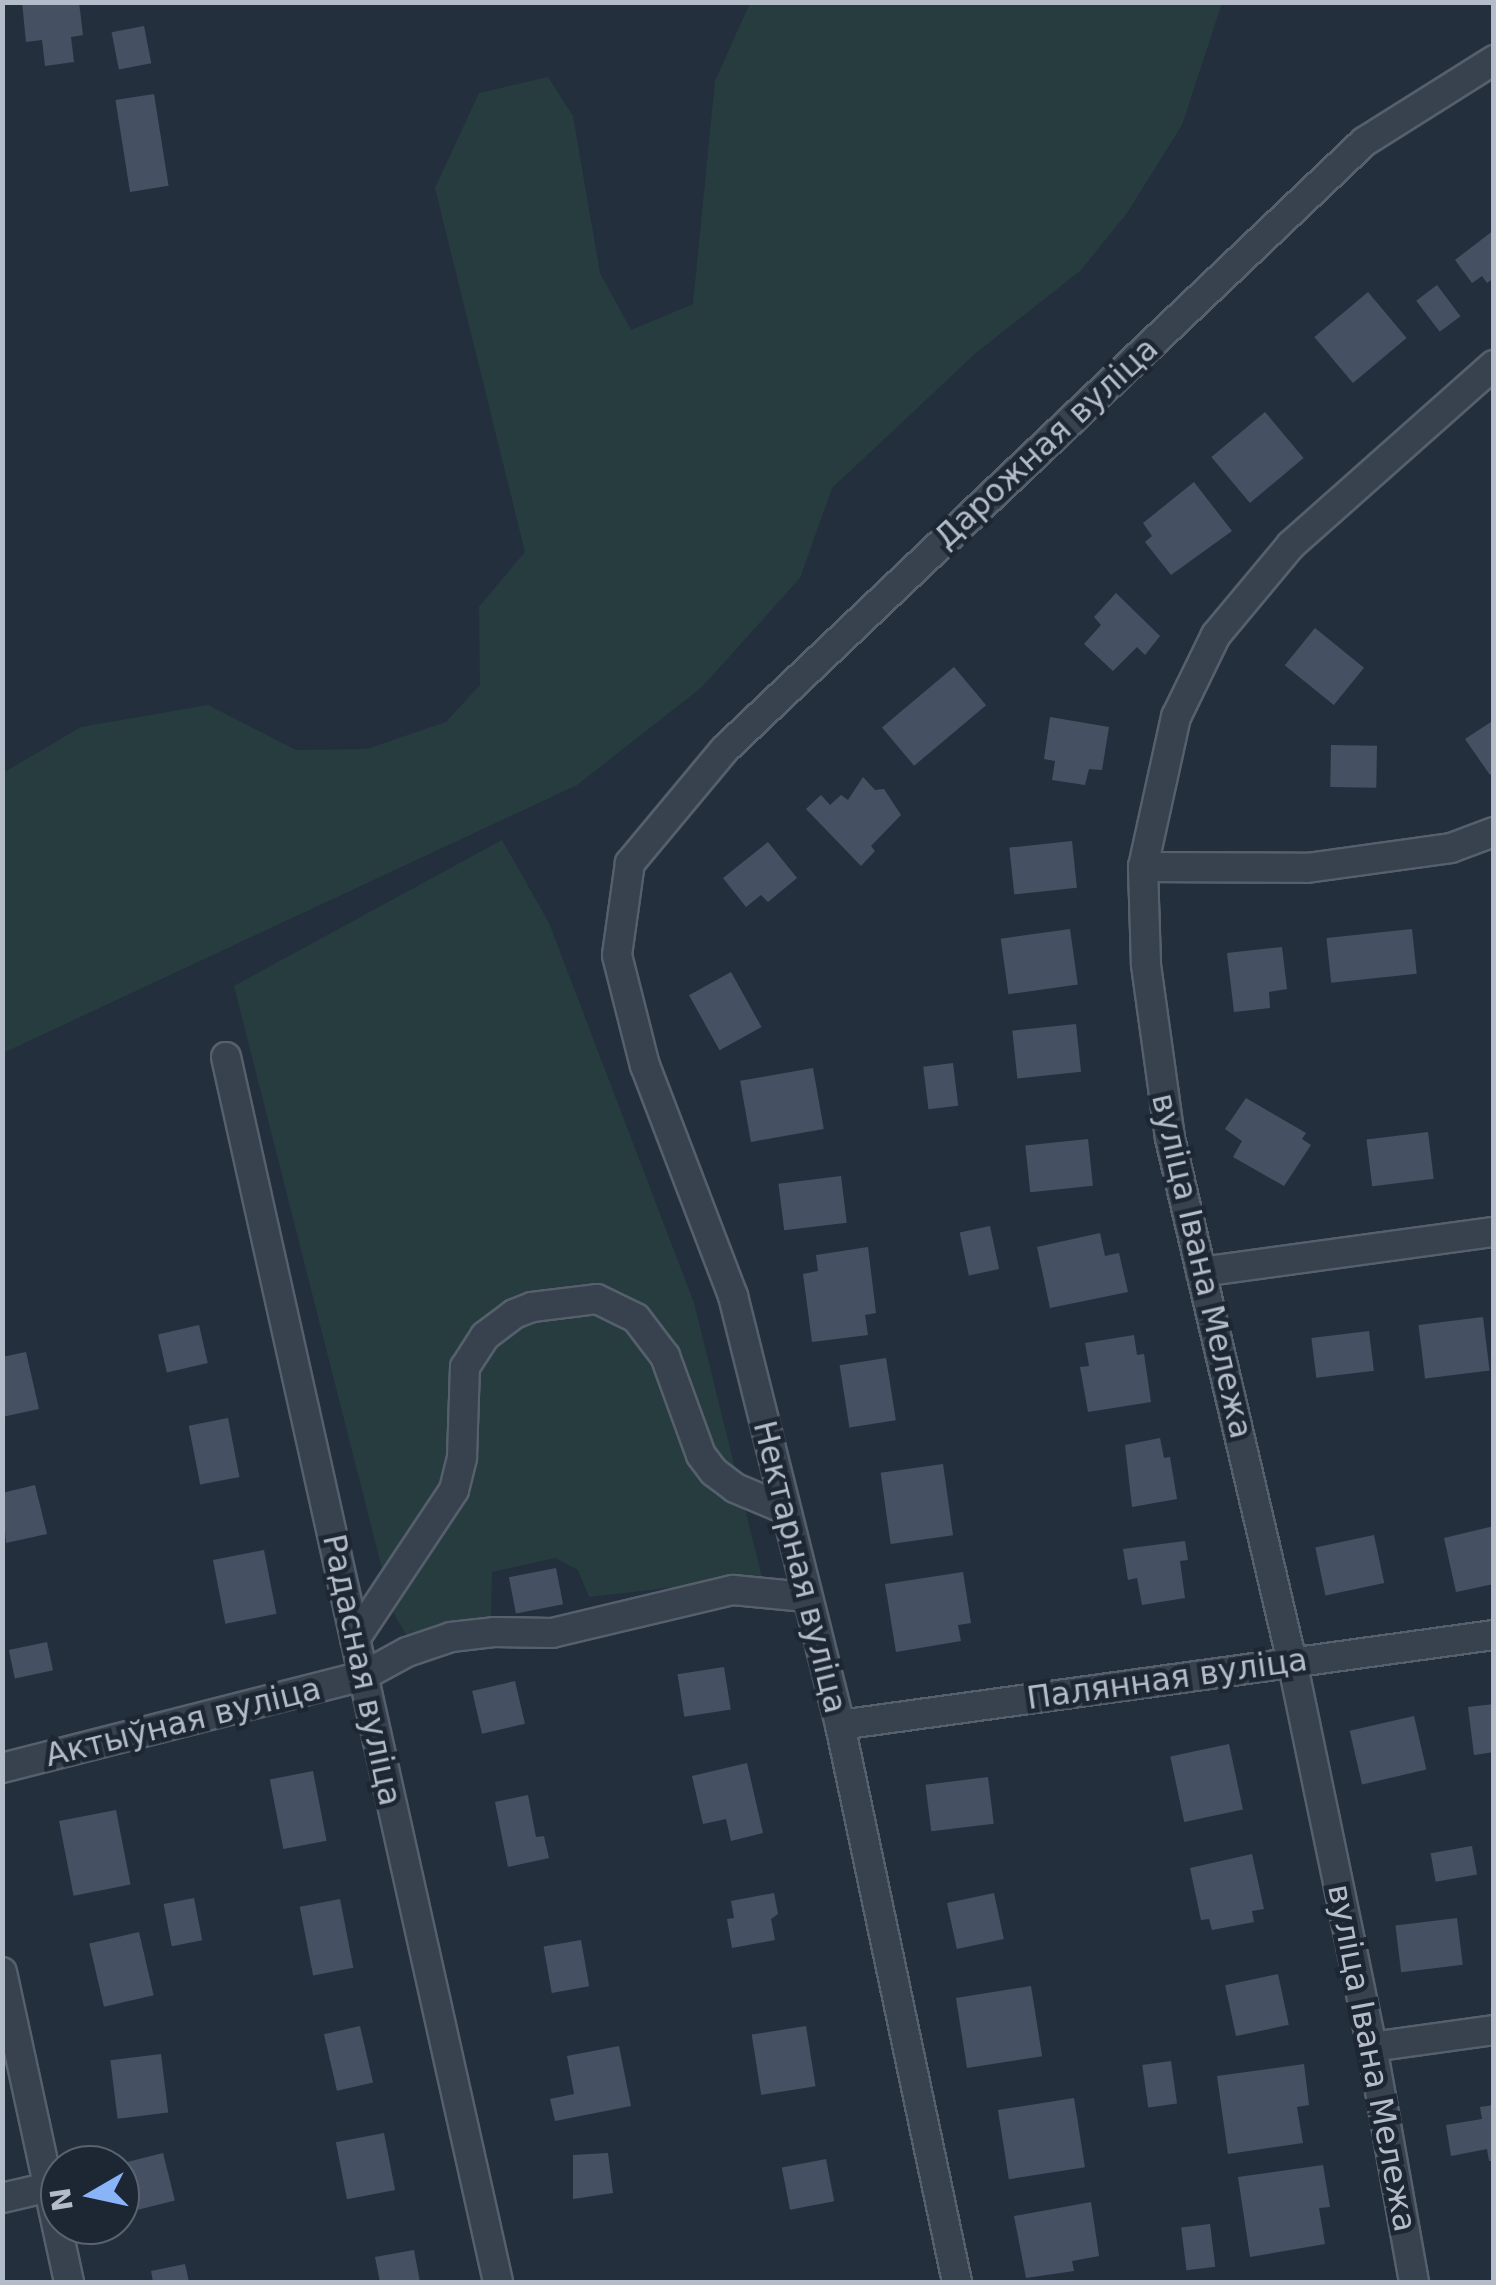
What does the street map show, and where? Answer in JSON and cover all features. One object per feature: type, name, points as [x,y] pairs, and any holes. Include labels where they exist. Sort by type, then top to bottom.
[{"type":"street","name":"Дарожная вуліца","points":[[630,863],[724,750],[1364,142],[1494,60]]},
{"type":"street","name":"вуліца Івана Мележа","points":[[1414,2282],[1372,2047],[1292,1662],[1201,1272],[1157,1058],[1146,964],[1143,867],[1176,718],[1216,635],[1290,546],[1393,450],[1494,365]]},
{"type":"street","points":[[1143,867],[1307,868],[1451,848],[1494,832]]},
{"type":"street","name":"Нектарная вуліца","points":[[630,863],[618,954],[645,1066],[733,1296],[840,1725],[957,2282]]},
{"type":"street","name":"Радасная вуліца","points":[[226,1057],[498,2282]]},
{"type":"street","points":[[1201,1272],[1494,1232]]},
{"type":"street","points":[[355,1640],[454,1490],[462,1457],[465,1368],[486,1336],[514,1314],[532,1307],[597,1300],[636,1318],[665,1356],[696,1444],[714,1472],[735,1488],[785,1509]]},
{"type":"street","name":"Актыўная вуліца","points":[[2,1768],[363,1676],[407,1652],[451,1637],[552,1632],[733,1590],[806,1597]]},
{"type":"street","name":"Палянная вуліца","points":[[840,1725],[1494,1635]]},
{"type":"street","points":[[2,1972],[40,2146]]},
{"type":"street","points":[[1372,2047],[1494,2030]]},
{"type":"street","points":[[2,2198],[40,2189]]},
{"type":"street","points":[[62,2245],[70,2282]]},
{"type":"green space","points":[[750,3],[1222,3],[1182,125],[1127,213],[1081,270],[976,353],[832,488],[800,578],[702,687],[577,785],[3,1053],[3,773],[81,727],[208,705],[296,750],[367,749],[446,722],[480,685],[479,607],[525,552],[435,188],[479,93],[548,77],[573,116],[600,273],[631,330],[693,304],[715,81]]},
{"type":"green space","points":[[502,840],[549,923],[694,1303],[762,1577],[589,1597],[578,1570],[555,1558],[492,1572],[491,1622],[412,1645],[393,1612],[234,986]]},
{"type":"building","points":[[22,2],[79,2],[83,35],[71,37],[74,62],[45,66],[42,40],[26,42]]},
{"type":"building","points":[[144,26],[151,63],[119,70],[112,32]]},
{"type":"building","points":[[154,94],[169,186],[130,192],[115,100]]},
{"type":"building","points":[[1494,230],[1494,278],[1487,283],[1482,276],[1472,283],[1455,260]]},
{"type":"building","points":[[1437,285],[1460,316],[1440,332],[1416,301]]},
{"type":"building","points":[[1368,292],[1407,338],[1353,383],[1314,337]]},
{"type":"building","points":[[1265,412],[1304,458],[1250,503],[1211,457]]},
{"type":"building","points":[[1194,482],[1232,531],[1171,575],[1145,542],[1152,536],[1143,523]]},
{"type":"building","points":[[1116,593],[1160,636],[1145,655],[1137,647],[1113,671],[1084,644],[1101,625],[1094,617]]},
{"type":"building","points":[[1315,628],[1364,668],[1334,705],[1285,665]]},
{"type":"building","points":[[954,667],[986,705],[914,766],[882,727]]},
{"type":"building","points":[[1050,717],[1109,727],[1102,770],[1089,769],[1085,785],[1052,780],[1055,761],[1044,759]]},
{"type":"building","points":[[1494,720],[1494,772],[1490,775],[1465,739]]},
{"type":"building","points":[[1331,745],[1377,746],[1376,788],[1330,787]]},
{"type":"building","points":[[863,777],[875,790],[884,789],[901,815],[871,846],[875,851],[861,866],[806,809],[821,795],[830,805],[841,795],[848,800]]},
{"type":"building","points":[[1072,841],[1077,888],[1014,894],[1009,848]]},
{"type":"building","points":[[768,842],[797,878],[768,902],[761,895],[746,907],[723,878]]},
{"type":"building","points":[[1070,929],[1078,984],[1008,994],[1001,939]]},
{"type":"building","points":[[1412,929],[1417,974],[1331,983],[1326,938]]},
{"type":"building","points":[[1282,947],[1287,989],[1269,992],[1270,1008],[1234,1012],[1227,953]]},
{"type":"building","points":[[731,972],[762,1027],[720,1050],[689,995]]},
{"type":"building","points":[[1076,1024],[1081,1072],[1017,1078],[1012,1031]]},
{"type":"building","points":[[953,1063],[958,1106],[928,1109],[923,1067]]},
{"type":"building","points":[[813,1068],[824,1129],[751,1142],[740,1081]]},
{"type":"building","points":[[1246,1098],[1306,1133],[1302,1139],[1311,1145],[1284,1186],[1233,1157],[1242,1141],[1225,1129]]},
{"type":"building","points":[[1428,1132],[1434,1179],[1372,1186],[1366,1140]]},
{"type":"building","points":[[1088,1139],[1093,1186],[1030,1192],[1025,1146]]},
{"type":"building","points":[[841,1176],[847,1223],[784,1230],[778,1184]]},
{"type":"building","points":[[990,1226],[999,1269],[969,1275],[960,1232]]},
{"type":"building","points":[[1100,1233],[1105,1256],[1119,1253],[1128,1292],[1050,1308],[1037,1247]]},
{"type":"building","points":[[868,1247],[876,1313],[865,1315],[868,1335],[812,1342],[803,1274],[818,1271],[816,1255]]},
{"type":"building","points":[[1483,1317],[1490,1371],[1425,1379],[1418,1325]]},
{"type":"building","points":[[199,1325],[208,1363],[167,1372],[158,1334]]},
{"type":"building","points":[[1369,1331],[1374,1371],[1316,1378],[1311,1338]]},
{"type":"building","points":[[1134,1335],[1137,1355],[1144,1354],[1151,1402],[1088,1412],[1080,1367],[1089,1366],[1085,1343]]},
{"type":"building","points":[[26,1352],[39,1409],[2,1417],[2,1357]]},
{"type":"building","points":[[886,1358],[896,1420],[849,1428],[840,1365]]},
{"type":"building","points":[[228,1418],[239,1477],[200,1485],[189,1426]]},
{"type":"building","points":[[1160,1438],[1164,1458],[1170,1457],[1177,1499],[1132,1507],[1125,1445]]},
{"type":"building","points":[[943,1464],[953,1535],[891,1544],[881,1473]]},
{"type":"building","points":[[35,1485],[47,1534],[6,1543],[2,1493]]},
{"type":"building","points":[[1494,1526],[1494,1584],[1456,1592],[1444,1538]]},
{"type":"building","points":[[1374,1535],[1384,1583],[1325,1595],[1315,1547]]},
{"type":"building","points":[[1185,1541],[1188,1560],[1180,1561],[1185,1598],[1142,1605],[1137,1578],[1128,1580],[1123,1549]]},
{"type":"building","points":[[264,1550],[276,1614],[225,1624],[213,1560]]},
{"type":"building","points":[[556,1568],[563,1604],[516,1613],[509,1577]]},
{"type":"building","points":[[963,1572],[971,1623],[958,1625],[961,1641],[896,1652],[885,1584]]},
{"type":"building","points":[[47,1642],[53,1670],[15,1678],[9,1650]]},
{"type":"building","points":[[724,1667],[731,1709],[684,1717],[678,1674]]},
{"type":"building","points":[[515,1681],[525,1724],[482,1734],[472,1691]]},
{"type":"building","points":[[1494,1704],[1494,1752],[1474,1755],[1468,1707]]},
{"type":"building","points":[[1414,1716],[1426,1770],[1362,1784],[1350,1731]]},
{"type":"building","points":[[1229,1744],[1243,1810],[1184,1822],[1170,1756]]},
{"type":"building","points":[[747,1763],[763,1833],[731,1841],[726,1819],[703,1824],[692,1776]]},
{"type":"building","points":[[313,1771],[327,1841],[283,1849],[270,1779]]},
{"type":"building","points":[[988,1777],[994,1824],[931,1831],[925,1785]]},
{"type":"building","points":[[528,1795],[536,1837],[544,1836],[549,1858],[508,1867],[495,1802]]},
{"type":"building","points":[[116,1810],[131,1885],[74,1896],[59,1821]]},
{"type":"building","points":[[1472,1846],[1477,1875],[1436,1882],[1431,1853]]},
{"type":"building","points":[[1252,1854],[1264,1909],[1252,1911],[1254,1922],[1212,1930],[1209,1919],[1201,1920],[1190,1868]]},
{"type":"building","points":[[774,1893],[778,1914],[771,1919],[775,1940],[732,1948],[727,1919],[734,1918],[731,1901]]},
{"type":"building","points":[[994,1893],[1004,1939],[957,1949],[947,1903]]},
{"type":"building","points":[[194,1898],[202,1940],[172,1946],[164,1904]]},
{"type":"building","points":[[340,1899],[353,1968],[313,1976],[300,1907]]},
{"type":"building","points":[[1457,1918],[1463,1965],[1401,1972],[1395,1926]]},
{"type":"building","points":[[139,1932],[154,1995],[104,2007],[89,1943]]},
{"type":"building","points":[[581,1940],[589,1986],[552,1993],[544,1947]]},
{"type":"building","points":[[1278,1974],[1289,2025],[1236,2036],[1225,1985]]},
{"type":"building","points":[[1031,1986],[1042,2056],[967,2068],[956,1998]]},
{"type":"building","points":[[360,2026],[373,2083],[337,2091],[324,2034]]},
{"type":"building","points":[[806,2026],[816,2086],[761,2095],[752,2035]]},
{"type":"building","points":[[619,2046],[631,2106],[555,2121],[550,2099],[574,2094],[567,2056]]},
{"type":"building","points":[[161,2054],[168,2113],[118,2119],[110,2060]]},
{"type":"building","points":[[1171,2061],[1177,2104],[1148,2108],[1142,2065]]},
{"type":"building","points":[[1304,2064],[1309,2105],[1297,2107],[1303,2143],[1228,2154],[1217,2076]]},
{"type":"building","points":[[1074,2098],[1085,2167],[1009,2179],[998,2110]]},
{"type":"building","points":[[1494,2105],[1494,2161],[1489,2161],[1487,2149],[1451,2156],[1446,2125],[1482,2119],[1480,2107]]},
{"type":"building","points":[[384,2133],[395,2190],[347,2199],[336,2142]]},
{"type":"building","points":[[163,2153],[175,2201],[140,2209],[140,2159]]},
{"type":"building","points":[[608,2153],[613,2193],[573,2199],[573,2155]]},
{"type":"building","points":[[826,2159],[834,2201],[790,2210],[782,2168]]},
{"type":"building","points":[[1323,2165],[1330,2207],[1319,2208],[1325,2244],[1250,2257],[1238,2177]]},
{"type":"building","points":[[1091,2202],[1099,2256],[1072,2261],[1074,2271],[1026,2278],[1014,2216]]},
{"type":"building","points":[[1210,2224],[1215,2267],[1186,2270],[1181,2228]]},
{"type":"building","points":[[414,2250],[420,2282],[380,2282],[375,2257]]},
{"type":"building","points":[[185,2264],[189,2282],[153,2282],[151,2271]]}]
